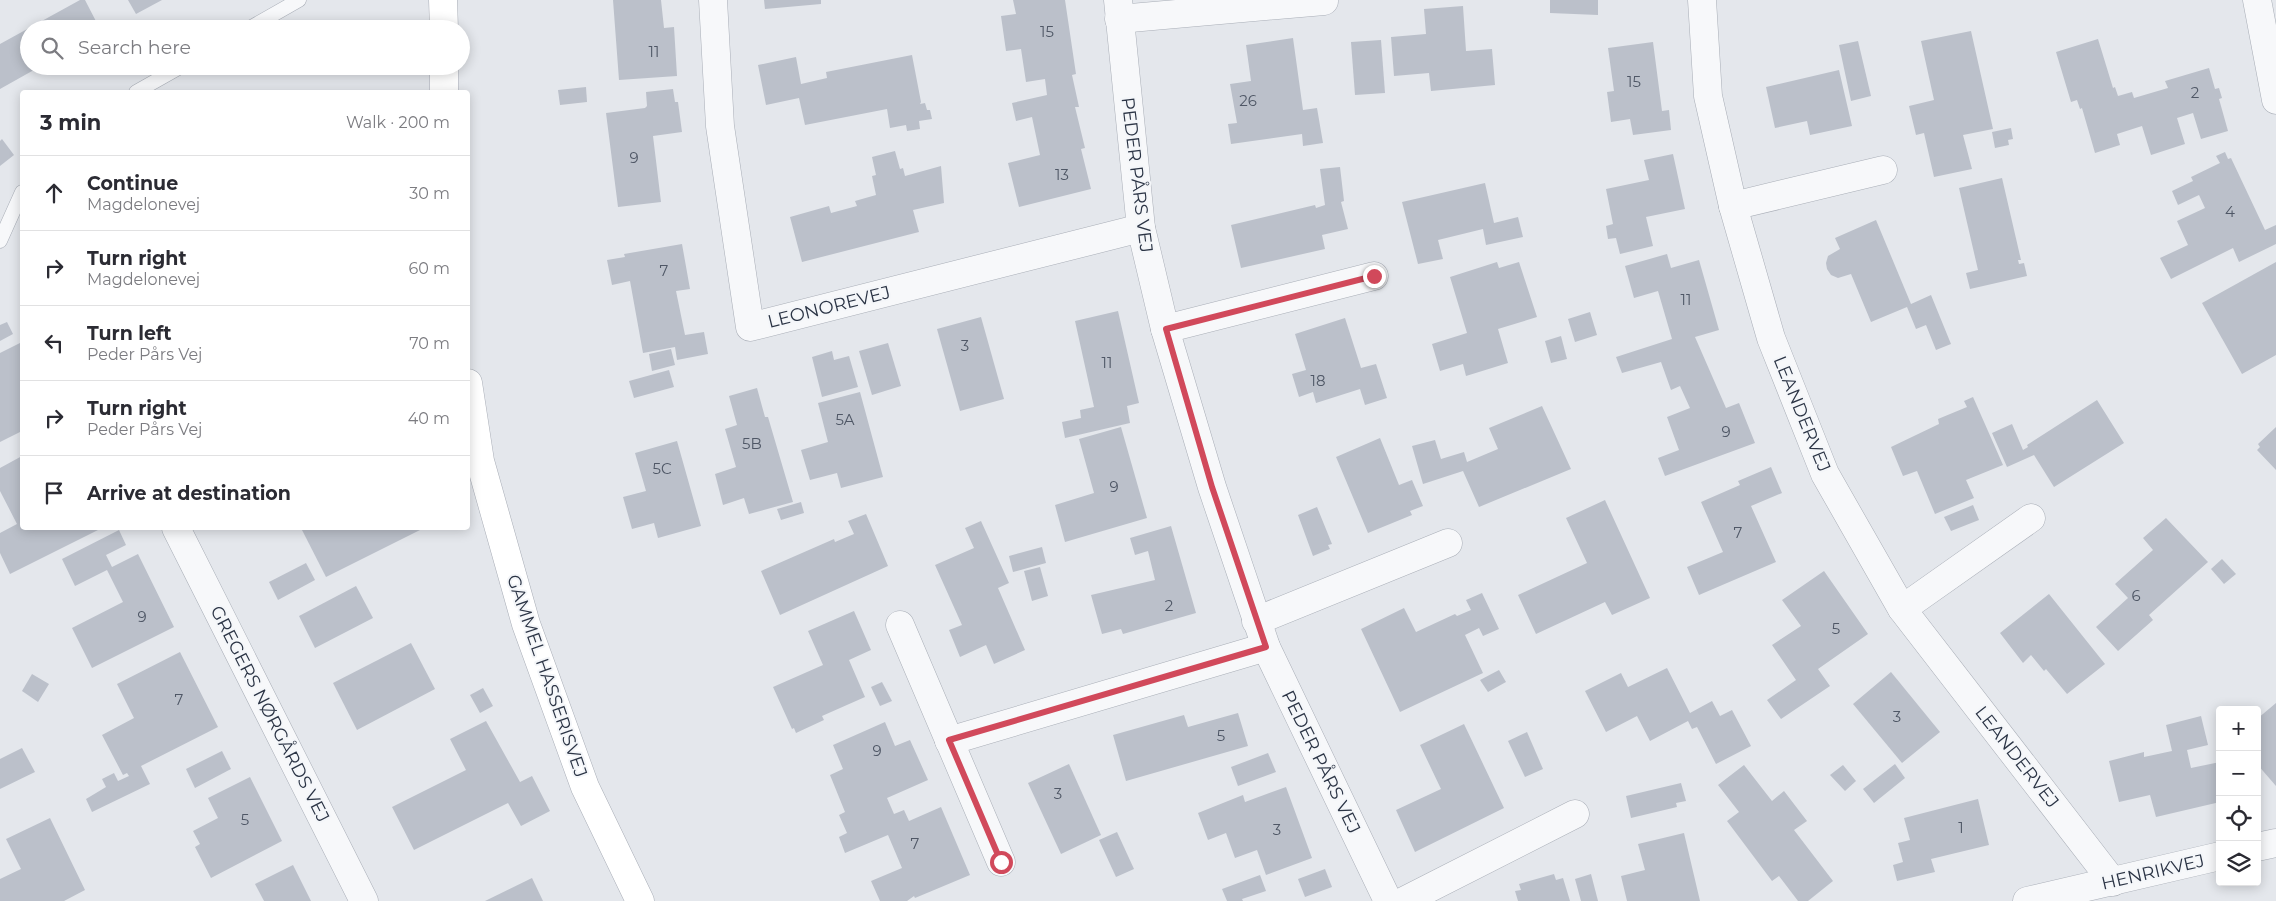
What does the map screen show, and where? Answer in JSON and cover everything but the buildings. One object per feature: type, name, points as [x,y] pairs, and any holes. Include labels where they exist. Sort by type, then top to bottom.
[{"type":"street","points":[[443,0],[444,20]]},
{"type":"street","name":"LEONOREVEJ","points":[[713,0],[720,126],[750,326],[1141,228]]},
{"type":"street","name":"LEANDERVEJ","points":[[1702,0],[1708,96],[1733,206],[1771,338],[1825,474],[1902,609],[2113,882]]},
{"type":"street","points":[[2256,0],[2276,100]]},
{"type":"street","name":"PEDER PÅRS VEJ","points":[[1324,1],[1119,9],[1141,228],[1166,329],[1212,487],[1266,647],[1388,901]]},
{"type":"street","points":[[444,75],[444,90]]},
{"type":"street","points":[[1733,206],[1883,170]]},
{"type":"street","points":[[1166,329],[1374,276]]},
{"type":"street","name":"GAMMEL HASSERISVEJ","points":[[470,396],[480,461],[526,624],[585,787],[640,901]]},
{"type":"street","points":[[1902,609],[2031,518]]},
{"type":"street","name":"GREGERS NØRGÅRDS VEJ","points":[[177,530],[364,901]]},
{"type":"street","points":[[1256,621],[1448,543]]},
{"type":"street","points":[[900,625],[1001,862]]},
{"type":"street","points":[[949,740],[1266,647]]},
{"type":"street","points":[[1404,901],[1575,814]]},
{"type":"street","points":[[2261,846],[2276,843]]},
{"type":"street","name":"HENRIKVEJ","points":[[2027,901],[2216,857]]},
{"type":"lane","points":[[264,20],[299,0]]},
{"type":"lane","points":[[140,90],[166,75]]},
{"type":"lane","points":[[0,241],[20,196]]},
{"type":"route","points":[[1001,862],[949,740],[1266,647],[1212,487],[1166,329],[1374,276]]}]
